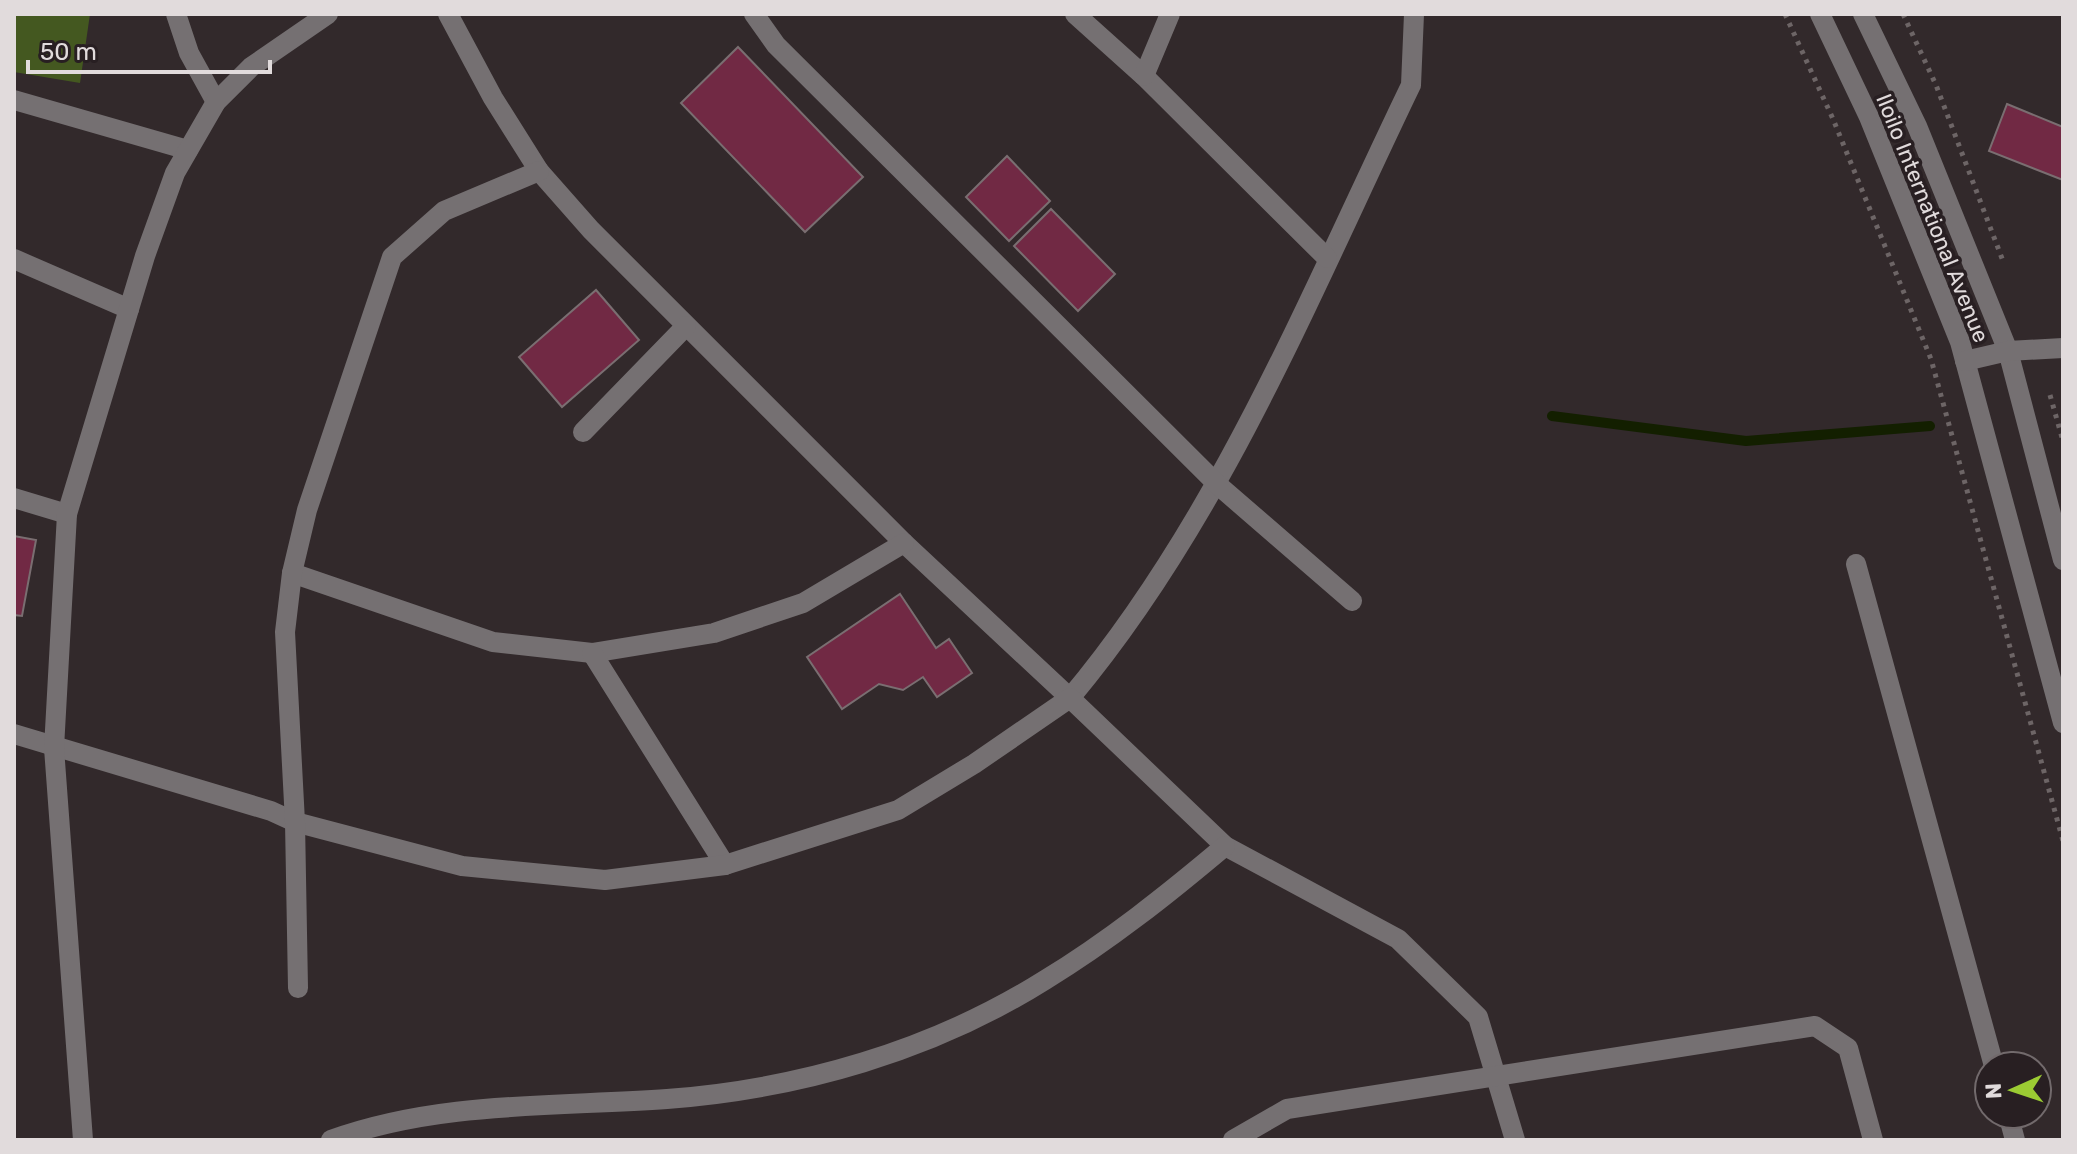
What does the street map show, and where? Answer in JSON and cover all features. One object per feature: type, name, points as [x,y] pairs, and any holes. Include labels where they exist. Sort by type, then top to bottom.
[{"type":"street","points":[[176,14],[189,53],[216,102]]},
{"type":"street","points":[[83,1140],[54,748],[67,514],[129,309],[175,173],[216,102],[251,67],[328,14]]},
{"type":"street","points":[[448,14],[493,98],[539,171],[591,230],[904,543],[1225,846],[1398,939],[1478,1017],[1515,1140]]},
{"type":"street","points":[[754,14],[776,45],[1218,485],[1352,601]]},
{"type":"street","points":[[1075,14],[1144,76],[1327,258]]},
{"type":"street","points":[[1144,76],[1170,14]]},
{"type":"street","points":[[14,734],[271,811],[295,822],[462,866],[605,880],[725,865],[898,810],[974,764],[1070,698],[1104,658],[1218,485],[1411,85],[1414,14]]},
{"type":"street","name":"Iloilo International Avenue","points":[[1820,14],[1869,117],[1965,361],[2063,723]]},
{"type":"street","name":"Iloilo International Avenue","points":[[1863,14],[1917,126],[2008,351],[2063,560]]},
{"type":"street","points":[[14,100],[188,150]]},
{"type":"street","points":[[298,988],[295,822],[285,632],[292,573],[307,510],[392,257],[444,211],[539,171]]},
{"type":"street","points":[[14,259],[129,309]]},
{"type":"street","points":[[583,432],[686,326]]},
{"type":"street","points":[[1965,361],[2008,351],[2063,348]]},
{"type":"street","points":[[14,498],[67,514]]},
{"type":"street","points":[[292,573],[493,642],[592,653],[714,633],[803,603],[904,543]]},
{"type":"street","points":[[1856,564],[1990,1050]]},
{"type":"street","points":[[592,653],[725,865]]},
{"type":"street","points":[[331,1140],[440,1112],[669,1098],[771,1086],[862,1064],[961,1025],[1045,981],[1145,913],[1225,846]]},
{"type":"street","points":[[1233,1140],[1255,1134],[1287,1109],[1815,1026],[1848,1048],[1873,1140]]},
{"type":"path","points":[[1785,14],[1833,119],[1931,359],[2063,841]]},
{"type":"green space","points":[[14,14],[90,14],[80,83],[14,72]]},
{"type":"building","points":[[738,47],[863,177],[805,232],[681,103]]},
{"type":"building","points":[[2007,104],[2063,127],[2063,180],[1989,151]]},
{"type":"building","points":[[1007,156],[1050,201],[1009,241],[966,197]]},
{"type":"building","points":[[1051,209],[1115,274],[1078,311],[1014,246]]},
{"type":"building","points":[[596,290],[639,340],[562,407],[519,357]]},
{"type":"building","points":[[14,536],[36,540],[22,616],[14,615]]},
{"type":"building","points":[[900,594],[936,648],[949,639],[972,673],[937,697],[923,677],[903,690],[879,684],[842,709],[807,657]]},
{"type":"waterway","points":[[1552,416],[1746,441],[1930,426]]}]
